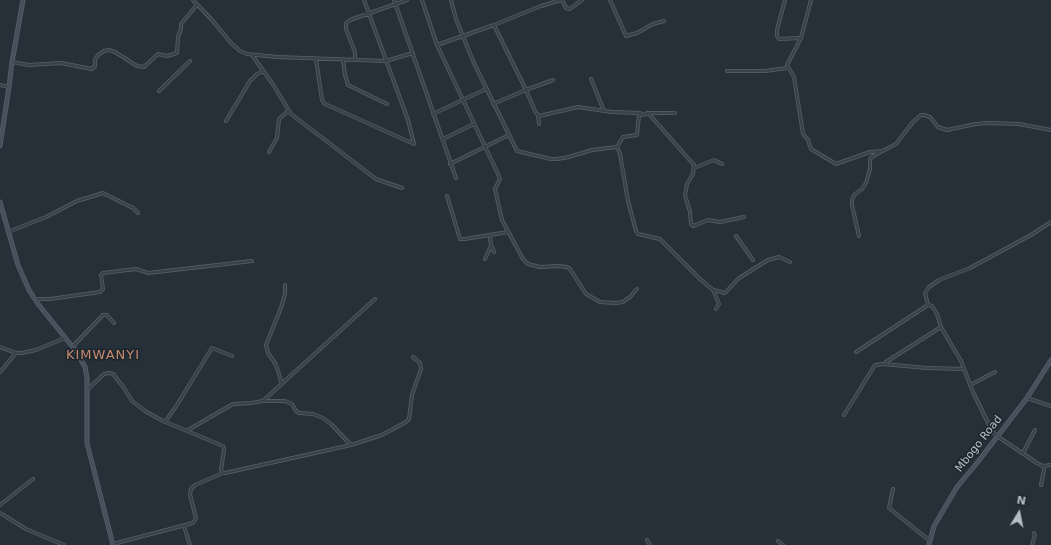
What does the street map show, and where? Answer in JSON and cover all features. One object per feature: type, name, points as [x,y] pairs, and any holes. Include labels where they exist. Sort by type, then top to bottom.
[{"type":"street","points":[[0,146],[2,122],[23,0]]},
{"type":"street","points":[[193,0],[236,49],[243,53],[277,57],[386,61],[412,53]]},
{"type":"street","points":[[316,59],[322,100],[325,104],[414,145],[408,120],[364,0]]},
{"type":"street","points":[[394,0],[456,178]]},
{"type":"street","points":[[355,60],[354,49],[345,25],[350,20],[407,0]]},
{"type":"street","points":[[422,0],[437,45],[500,179],[495,186],[495,192],[502,220],[526,263],[540,267],[567,267],[570,269],[586,294],[600,302],[623,302],[630,298],[637,289]]},
{"type":"street","points":[[451,0],[463,36],[486,89],[517,151],[551,158],[570,157],[592,150],[617,147]]},
{"type":"street","points":[[437,45],[494,25],[541,6],[562,0],[566,8],[570,9],[582,0]]},
{"type":"street","points":[[610,0],[626,36],[653,24],[664,21]]},
{"type":"street","points":[[785,0],[777,30],[777,36],[779,39],[801,38]]},
{"type":"street","points":[[811,0],[801,38],[787,65],[794,77],[804,134],[811,149],[836,164],[870,152],[886,150]]},
{"type":"street","points":[[12,62],[29,65],[61,63],[92,69],[95,66],[95,60],[98,55],[109,50],[115,52],[137,66],[144,67],[158,54],[168,56],[178,53],[178,37],[181,24],[197,5]]},
{"type":"street","points":[[494,25],[538,115],[539,124]]},
{"type":"street","points":[[252,54],[274,86],[288,111],[376,180],[402,188]]},
{"type":"street","points":[[343,60],[348,85],[387,104]]},
{"type":"street","points":[[159,91],[190,61]]},
{"type":"street","points":[[726,71],[764,71],[788,68]]},
{"type":"street","points":[[226,122],[250,81],[257,74],[264,72]]},
{"type":"street","points":[[591,79],[604,111]]},
{"type":"street","points":[[493,104],[553,80]]},
{"type":"street","points":[[0,85],[9,87]]},
{"type":"street","points":[[433,114],[486,89]]},
{"type":"street","points":[[538,115],[541,116],[578,107],[604,111],[636,113],[675,112]]},
{"type":"street","points":[[269,152],[277,138],[279,119],[288,111]]},
{"type":"street","points":[[617,147],[623,137],[637,135],[639,115],[649,114],[694,165],[693,174],[687,184],[685,194],[690,212],[691,224],[693,226],[708,220],[720,222],[744,217]]},
{"type":"street","points":[[859,236],[852,205],[853,197],[866,183],[870,170],[871,158],[896,144],[913,122],[921,115],[930,117],[938,127],[947,130],[987,123],[1020,124],[1051,130]]},
{"type":"street","points":[[443,139],[474,124]]},
{"type":"street","points":[[450,164],[509,134]]},
{"type":"street","points":[[617,147],[620,154],[628,201],[638,234],[660,239],[713,290],[725,293],[739,278],[768,260],[779,257],[790,262]]},
{"type":"street","points":[[694,168],[714,160],[722,164]]},
{"type":"street","points":[[8,232],[46,217],[77,202],[103,193],[133,208],[138,213]]},
{"type":"street","points":[[447,196],[460,239],[508,232]]},
{"type":"street","points":[[0,202],[22,275],[35,299],[73,346],[85,367],[87,390],[87,436],[89,452],[113,545],[193,523],[196,518],[190,495],[191,489],[195,485],[223,473],[351,445],[382,435],[408,421],[412,394],[421,369],[420,363],[413,357]]},
{"type":"street","points":[[928,305],[925,294],[929,286],[939,280],[970,268],[1031,235],[1051,222]]},
{"type":"street","points":[[491,235],[491,245],[494,252]]},
{"type":"street","points":[[736,236],[753,260]]},
{"type":"street","points":[[485,259],[491,245]]},
{"type":"street","points":[[35,299],[50,299],[100,292],[103,289],[101,275],[103,273],[136,269],[151,272],[252,260]]},
{"type":"street","points":[[282,384],[275,363],[268,353],[266,345],[281,308],[285,294],[285,285]]},
{"type":"street","points":[[713,290],[719,304],[716,309]]},
{"type":"street","points":[[263,401],[375,299]]},
{"type":"street","points":[[928,305],[934,307],[941,327],[961,361],[970,385],[992,430],[997,436],[1043,466],[1051,465]]},
{"type":"street","points":[[856,352],[928,305]]},
{"type":"street","points":[[73,346],[103,315],[107,315],[114,323]]},
{"type":"street","points":[[886,362],[941,327]]},
{"type":"street","points":[[0,347],[16,353],[29,352],[66,338]]},
{"type":"street","points":[[165,422],[212,348],[232,356]]},
{"type":"street","points":[[0,372],[16,353]]},
{"type":"street","name":"Mbogo Road","points":[[929,543],[934,526],[957,487],[1027,398],[1051,360]]},
{"type":"street","points":[[844,415],[875,365],[883,364],[927,368],[964,369]]},
{"type":"street","points":[[970,385],[995,372]]},
{"type":"street","points":[[87,390],[104,374],[111,374],[119,381],[137,406],[165,422],[223,446],[224,450],[221,470],[223,473]]},
{"type":"street","points":[[1027,398],[1051,406]]},
{"type":"street","points":[[188,431],[233,404],[263,401],[287,401],[292,404],[299,414],[319,416],[331,424],[351,445]]},
{"type":"street","points":[[1023,453],[1035,430]]},
{"type":"street","points":[[1041,485],[1044,470],[1043,466]]},
{"type":"street","points":[[0,505],[33,479]]},
{"type":"street","points":[[893,489],[889,508],[929,543]]},
{"type":"street","points":[[0,513],[26,529],[64,545]]},
{"type":"street","points":[[184,526],[190,545]]},
{"type":"street","points":[[1032,545],[1036,535],[1034,533]]},
{"type":"street","points":[[647,540],[650,545]]},
{"type":"street","points":[[778,540],[783,545]]},
{"type":"district","name":"KIMWANYI","points":[[103,356]]}]
